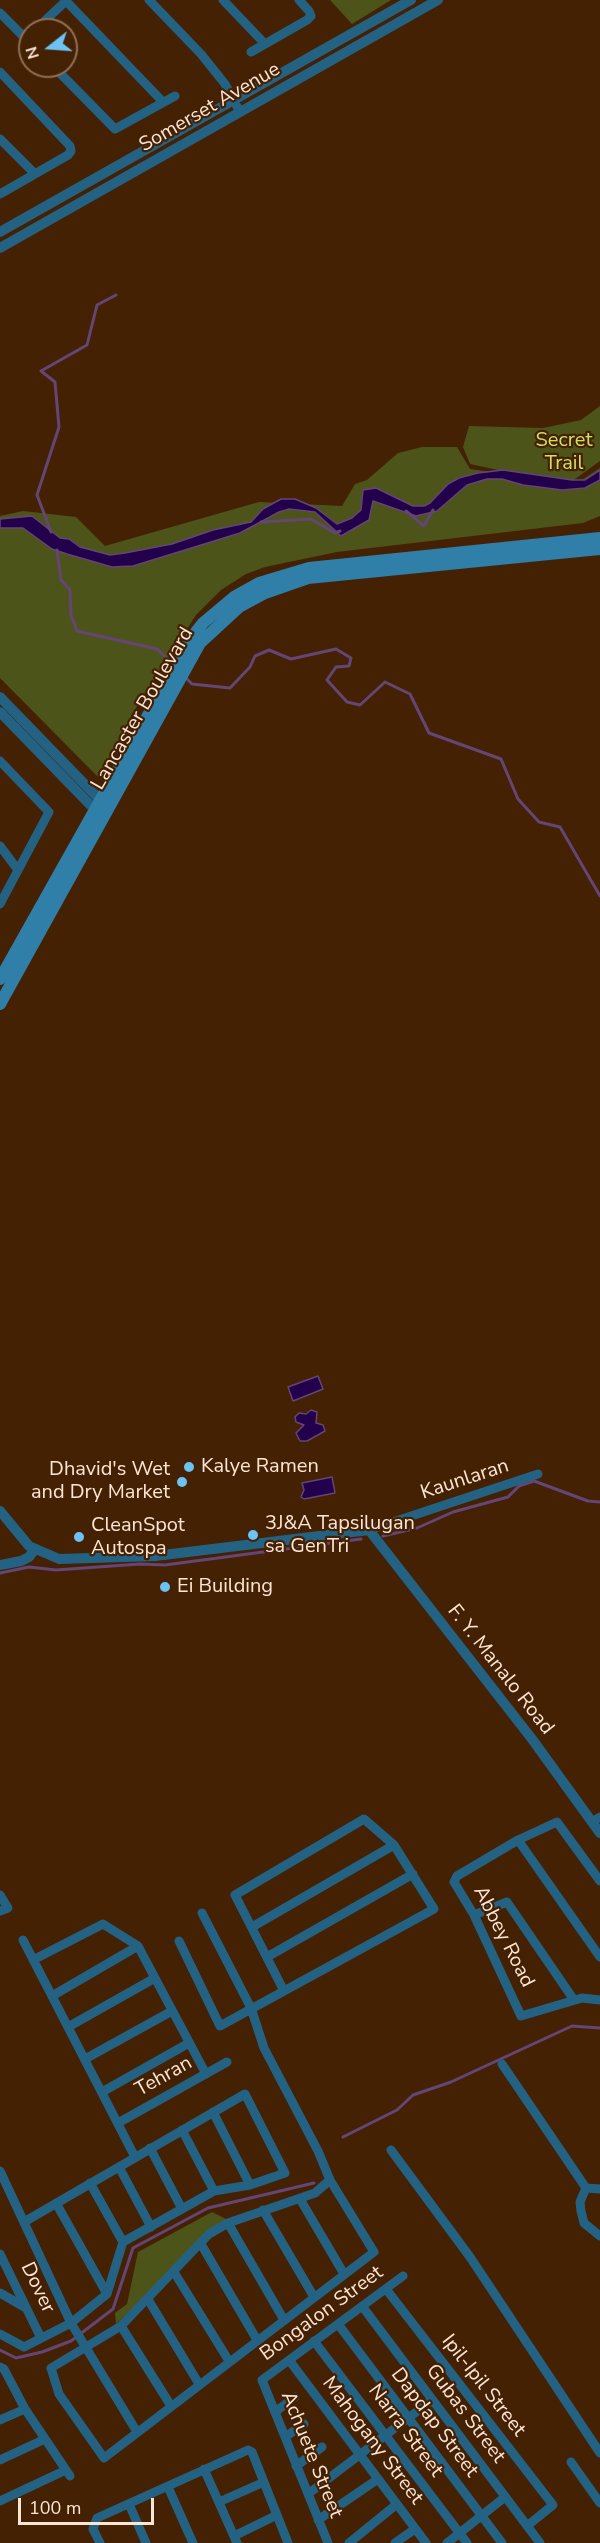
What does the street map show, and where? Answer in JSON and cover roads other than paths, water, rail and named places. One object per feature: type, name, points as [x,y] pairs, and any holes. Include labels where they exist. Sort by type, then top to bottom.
[{"type":"main road","name":"Lancaster Boulevard","points":[[0,979],[176,673],[192,637],[219,608],[259,583],[285,573],[354,562],[600,538]]},
{"type":"main road","name":"Lancaster Boulevard","points":[[0,1004],[99,809],[176,673],[200,643],[226,617],[265,592],[308,578],[600,549]]},
{"type":"street","points":[[47,18],[66,0],[163,102]]},
{"type":"street","points":[[149,0],[201,54],[240,112]]},
{"type":"street","points":[[223,0],[265,44]]},
{"type":"street","points":[[251,52],[310,16],[299,0]]},
{"type":"street","name":"Somerset Avenue","points":[[0,232],[411,0]]},
{"type":"street","name":"Somerset Avenue","points":[[0,248],[438,0]]},
{"type":"street","points":[[0,13],[18,29]]},
{"type":"street","points":[[0,72],[69,146],[68,155],[0,194]]},
{"type":"street","points":[[65,78],[115,129],[175,96]]},
{"type":"street","points":[[0,140],[35,174]]},
{"type":"street","points":[[0,697],[99,809]]},
{"type":"street","points":[[0,712],[99,809]]},
{"type":"street","points":[[0,761],[49,812],[0,904]]},
{"type":"street","points":[[0,846],[18,870]]},
{"type":"street","name":"Kaunlaran","points":[[369,1530],[538,1474]]},
{"type":"street","points":[[0,1511],[34,1549],[59,1559],[154,1556],[369,1530]]},
{"type":"street","name":"F. Y. Manalo Road","points":[[369,1530],[596,1820],[600,1833]]},
{"type":"street","points":[[0,1565],[21,1561],[29,1557],[34,1549]]},
{"type":"street","points":[[179,1941],[220,2025],[284,1991],[434,1909],[394,1845],[364,1819],[234,1895],[284,1991]]},
{"type":"street","points":[[600,1881],[559,1822],[518,1840],[600,1957]]},
{"type":"street","name":"Abbey Road","points":[[518,1840],[457,1876],[454,1882],[474,1915],[521,2016],[574,2000]]},
{"type":"street","points":[[252,1927],[394,1845]]},
{"type":"street","points":[[267,1957],[412,1874]]},
{"type":"street","points":[[0,1896],[4,1910]]},
{"type":"street","points":[[474,1915],[507,1902],[574,2000],[600,2000]]},
{"type":"street","points":[[202,1912],[251,2008],[264,2048],[318,2151],[330,2180],[374,2252],[104,2458],[59,2394],[51,2368],[84,2345],[122,2326],[149,2301],[209,2234],[228,2223],[300,2199],[323,2188],[330,2180]]},
{"type":"street","points":[[33,1960],[103,1924],[138,1946],[206,2074]]},
{"type":"street","points":[[23,1940],[135,2157]]},
{"type":"street","points":[[52,1996],[138,1946]]},
{"type":"street","points":[[68,2027],[155,1978]]},
{"type":"street","points":[[85,2059],[172,2011]]},
{"type":"street","points":[[102,2092],[189,2043]]},
{"type":"street","name":"Tehran","points":[[118,2123],[227,2062]]},
{"type":"street","points":[[502,2064],[586,2188]]},
{"type":"street","points":[[0,2334],[24,2347],[73,2326],[107,2294],[123,2242],[214,2191],[250,2185],[285,2173],[245,2094],[24,2222]]},
{"type":"street","points":[[213,2112],[250,2185]]},
{"type":"street","points":[[182,2130],[214,2191]]},
{"type":"street","points":[[150,2148],[182,2209]]},
{"type":"street","points":[[391,2150],[471,2257],[600,2453]]},
{"type":"street","points":[[119,2167],[151,2227]]},
{"type":"street","points":[[0,2171],[73,2326],[137,2432]]},
{"type":"street","points":[[90,2183],[123,2242]]},
{"type":"street","points":[[586,2188],[600,2189]]},
{"type":"street","points":[[586,2188],[580,2202],[582,2217],[584,2223],[600,2236]]},
{"type":"street","points":[[300,2199],[344,2274]]},
{"type":"street","points":[[56,2203],[107,2294]]},
{"type":"street","points":[[263,2210],[314,2297]]},
{"type":"street","points":[[228,2223],[284,2320]]},
{"type":"street","points":[[201,2244],[257,2340]]},
{"type":"street","name":"Dover","points":[[0,2254],[41,2338]]},
{"type":"street","points":[[174,2272],[229,2361]]},
{"type":"street","name":"Bongalon Street","points":[[262,2380],[403,2276]]},
{"type":"street","name":"Ipil-Ipil Street","points":[[386,2289],[553,2505],[527,2526]]},
{"type":"street","points":[[0,2293],[26,2308]]},
{"type":"street","points":[[149,2301],[199,2384]]},
{"type":"street","name":"Gubas Street","points":[[362,2306],[540,2543]]},
{"type":"street","name":"Dapdap Street","points":[[338,2324],[502,2543]]},
{"type":"street","points":[[122,2326],[171,2406]]},
{"type":"street","name":"Narra Street","points":[[314,2341],[467,2543]]},
{"type":"street","name":"Mahogany Street","points":[[289,2360],[426,2543]]},
{"type":"street","points":[[0,2367],[4,2379],[68,2473],[0,2502]]},
{"type":"street","name":"Achuete Street","points":[[262,2380],[328,2543]]},
{"type":"street","points":[[275,2412],[295,2397]]},
{"type":"street","points":[[308,2494],[432,2400]]},
{"type":"street","points":[[0,2420],[25,2409]]},
{"type":"street","points":[[285,2437],[304,2424]]},
{"type":"street","points":[[0,2460],[45,2439]]},
{"type":"street","points":[[296,2466],[322,2447]]},
{"type":"street","points":[[100,2543],[93,2529],[93,2522],[97,2518],[248,2450],[252,2452],[288,2543]]},
{"type":"street","points":[[571,2462],[600,2503]]},
{"type":"street","points":[[204,2469],[236,2539],[277,2515]]},
{"type":"street","points":[[318,2520],[378,2479]]},
{"type":"street","points":[[219,2502],[264,2482]]},
{"type":"street","points":[[168,2487],[193,2543]]},
{"type":"street","points":[[12,2496],[17,2506]]},
{"type":"street","points":[[447,2543],[506,2497]]},
{"type":"street","points":[[129,2504],[146,2543]]},
{"type":"street","points":[[349,2543],[397,2504]]},
{"type":"street","points":[[395,2543],[415,2529]]},
{"type":"waterway","points":[[51,532],[37,495],[59,427],[55,382],[41,371],[87,345],[97,305],[116,295]]},
{"type":"waterway","points":[[406,511],[424,526],[433,510]]},
{"type":"waterway","points":[[261,522],[311,519],[335,533],[340,531]]},
{"type":"waterway","points":[[57,550],[61,580],[70,590],[71,615],[77,631],[157,649],[172,663]]},
{"type":"waterway","points":[[185,677],[192,684],[230,688],[250,667],[255,656],[269,650],[291,659],[336,649],[351,658],[349,666],[336,667],[327,680],[347,702],[360,705],[385,682],[410,694],[429,733],[501,759],[518,799],[539,822],[560,827],[600,896]]},
{"type":"waterway","points":[[383,1536],[417,1528],[453,1512],[508,1497],[519,1486],[534,1481],[588,1501],[600,1502]]},
{"type":"waterway","points":[[0,1573],[29,1567],[56,1570],[140,1564],[165,1565],[361,1539]]},
{"type":"waterway","points":[[343,2137],[397,2110],[413,2095],[451,2082],[572,2026],[600,2028]]},
{"type":"waterway","points":[[0,2350],[16,2358],[42,2352],[71,2341],[113,2309],[133,2248],[208,2208],[314,2183]]},
{"type":"place","name":"Kalye Ramen","points":[[189,1467]]},
{"type":"place","name":"Dhavid's Wet and Dry Market","points":[[182,1482]]},
{"type":"place","name":"3J&A Tapsilugan sa GenTri","points":[[253,1535]]},
{"type":"place","name":"CleanSpot Autospa","points":[[79,1537]]},
{"type":"place","name":"Ei Building","points":[[165,1587]]},
{"type":"park label","name":"Secret Trail","points":[[564,452]]}]
